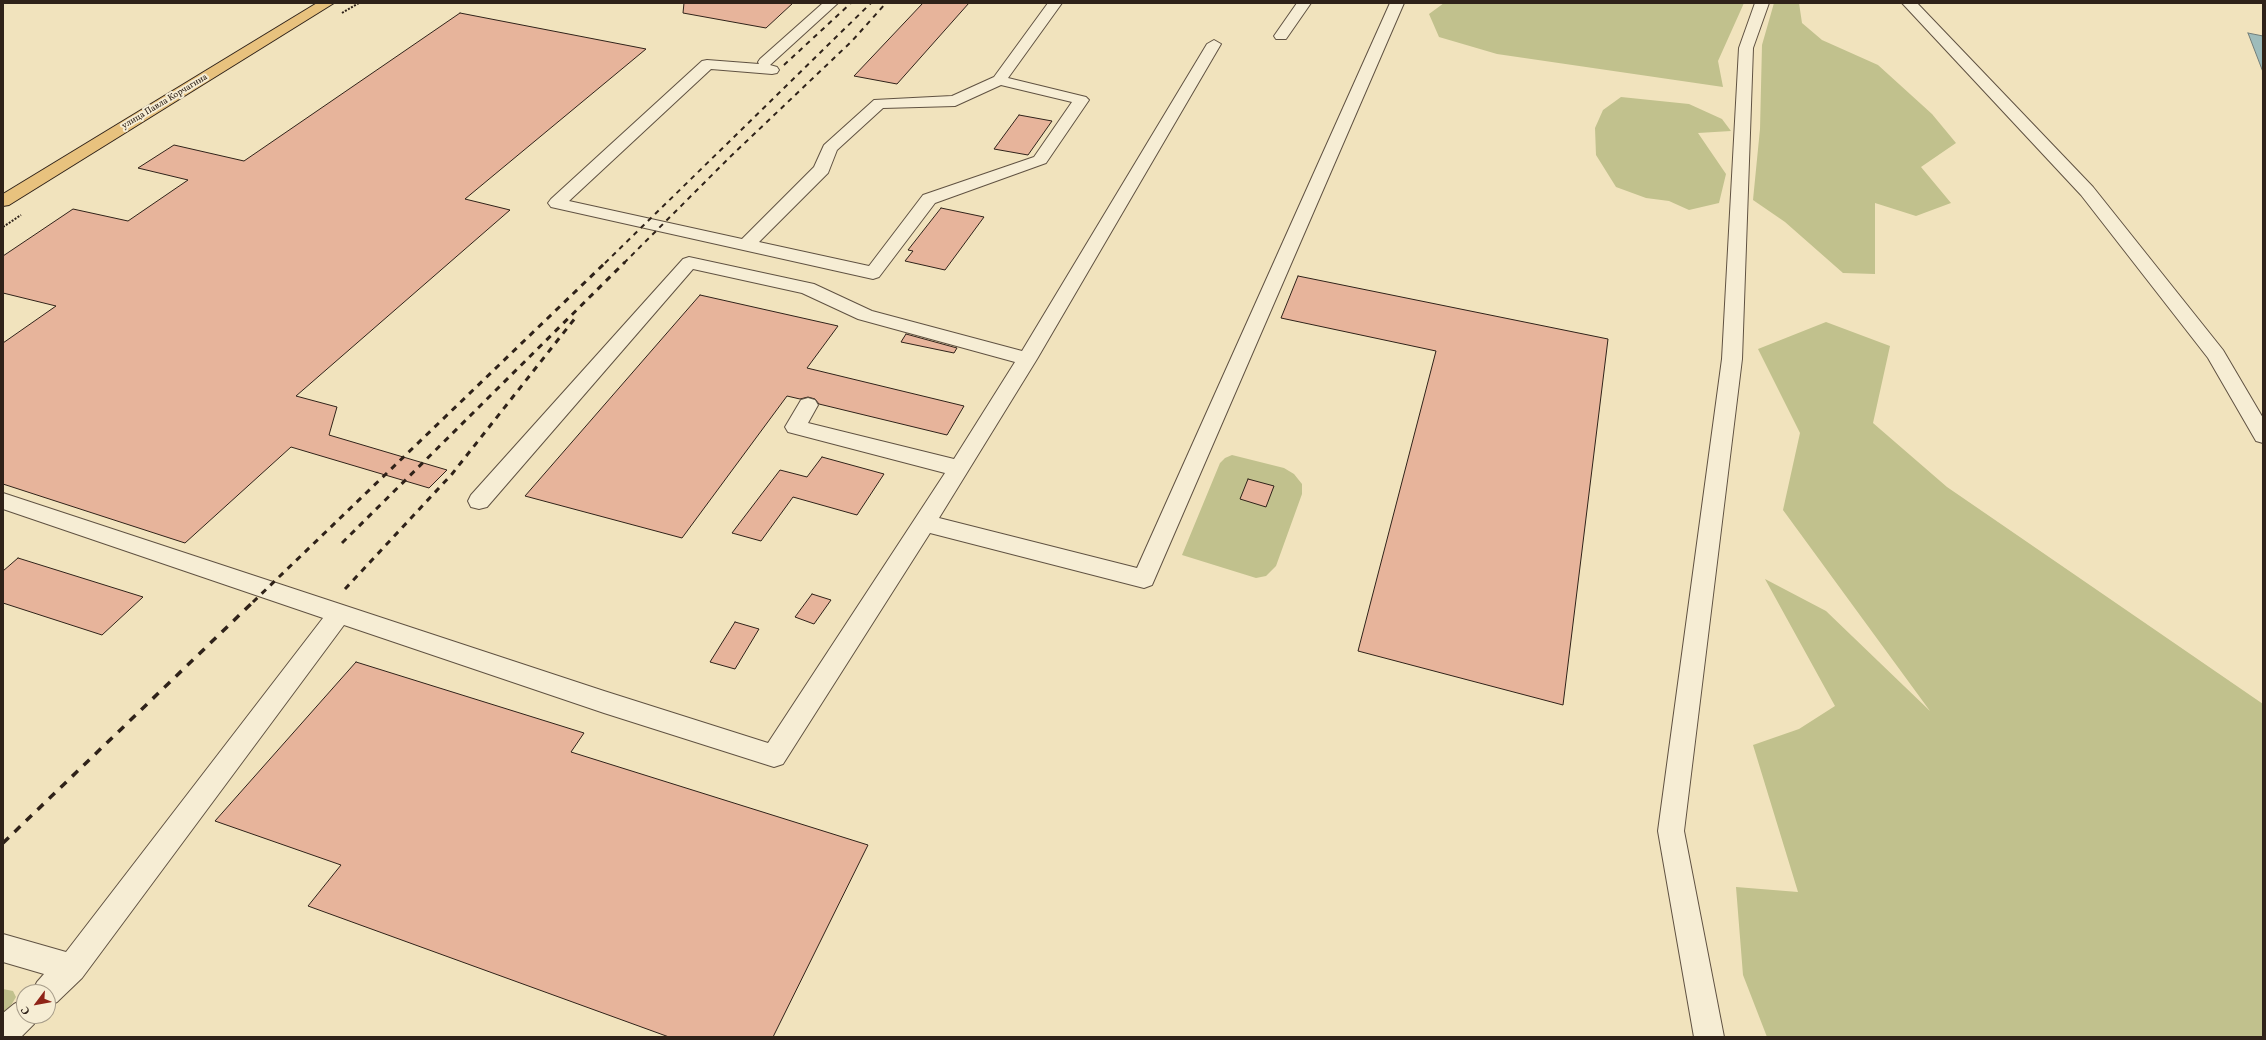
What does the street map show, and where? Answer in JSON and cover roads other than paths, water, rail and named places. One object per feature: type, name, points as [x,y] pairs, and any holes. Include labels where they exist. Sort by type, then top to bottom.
[{"type":"main road","name":"улица Павла Корчагина","points":[[3,201],[327,3]]},
{"type":"street","points":[[831,3],[769,66],[707,64],[557,204],[873,273],[929,199],[1040,160],[1081,100],[999,80]]},
{"type":"street","points":[[746,245],[822,169],[830,148],[879,103],[955,101],[999,80],[1055,3]]},
{"type":"street","points":[[1282,36],[1304,3]]},
{"type":"street","points":[[925,524],[1144,579],[1397,3]]},
{"type":"street","points":[[1709,1037],[1671,831],[1732,359],[1746,48],[1762,3]]},
{"type":"street","points":[[1909,3],[2087,191],[2216,355],[2263,436]]},
{"type":"street","points":[[3,501],[604,702],[774,756],[925,524],[958,468],[1027,359],[1214,44]]},
{"type":"street","points":[[479,501],[689,263],[807,288],[865,315],[1027,359]]},
{"type":"street","points":[[808,405],[795,427],[958,468]]},
{"type":"street","points":[[55,984],[72,968],[340,613]]},
{"type":"street","points":[[3,948],[72,968]]},
{"type":"street","points":[[3,1031],[16,1021]]},
{"type":"water","points":[[2248,33],[2263,36],[2263,72]]},
{"type":"railway","points":[[784,65],[851,3]]},
{"type":"railway","points":[[605,263],[871,3]]},
{"type":"railway","points":[[625,262],[731,156],[852,41],[886,3]]},
{"type":"railway","points":[[253,602],[606,262]]},
{"type":"railway","points":[[342,543],[625,262]]},
{"type":"railway","points":[[345,589],[452,474],[576,317]]},
{"type":"railway","points":[[3,843],[254,601]]}]
